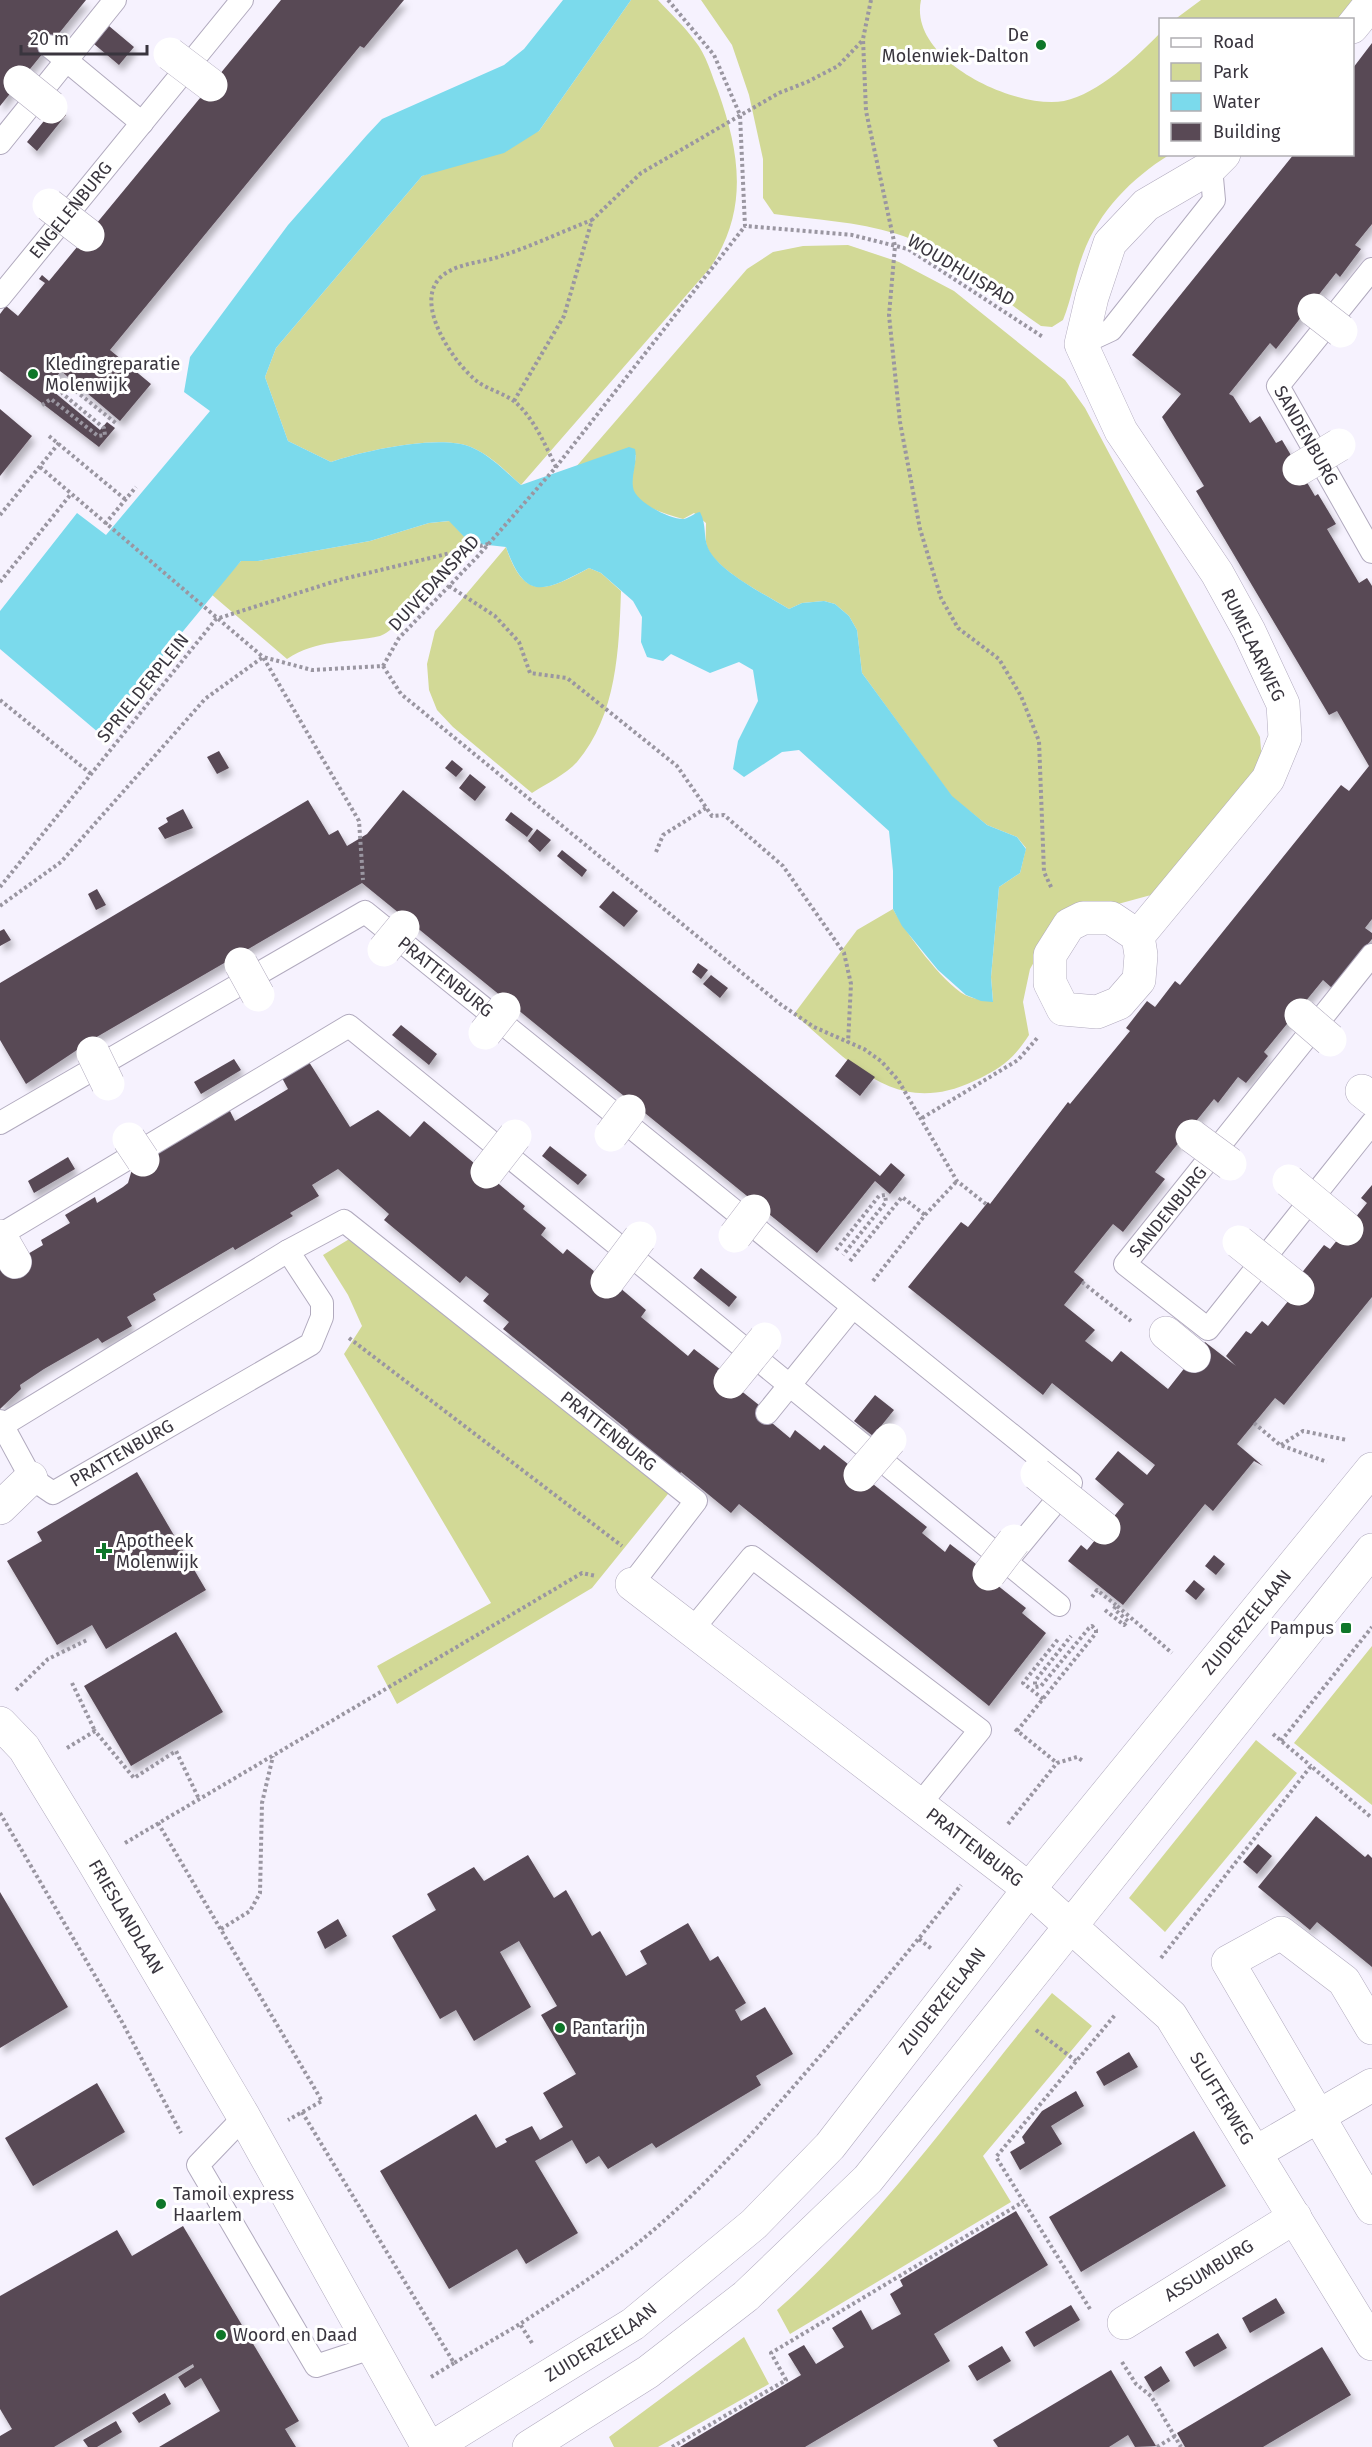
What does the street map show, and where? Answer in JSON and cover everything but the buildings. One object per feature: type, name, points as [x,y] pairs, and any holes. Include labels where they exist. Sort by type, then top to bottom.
[{"type":"street","points":[[1354,26],[1372,2]]},
{"type":"street","points":[[170,54],[211,85]]},
{"type":"street","points":[[20,82],[51,107]]},
{"type":"street","points":[[1081,344],[1092,297],[1110,243],[1146,205],[1217,161]]},
{"type":"street","points":[[49,205],[88,235]]},
{"type":"street","points":[[1314,310],[1341,331]]},
{"type":"street","name":"RUMELAARWEG","points":[[1081,344],[1121,431],[1217,573],[1283,704],[1285,738],[1268,779],[1138,936]]},
{"type":"street","points":[[1299,469],[1339,445]]},
{"type":"street","points":[[1083,918],[1111,918],[1138,936],[1142,955],[1139,980],[1119,1003],[1097,1012],[1063,1009],[1050,983],[1050,955],[1069,925],[1083,918]]},
{"type":"street","points":[[241,964],[258,995]]},
{"type":"street","points":[[1301,1016],[1330,1040]]},
{"type":"street","points":[[93,1053],[108,1084]]},
{"type":"street","points":[[487,1172],[515,1136]]},
{"type":"street","points":[[1192,1136],[1230,1164]]},
{"type":"street","points":[[1289,1181],[1347,1229]]},
{"type":"street","points":[[607,1282],[640,1238]]},
{"type":"street","points":[[1239,1242],[1298,1289]]},
{"type":"street","points":[[1166,1333],[1194,1356]]},
{"type":"street","points":[[730,1382],[765,1339]]},
{"type":"street","points":[[860,1475],[890,1440]]},
{"type":"street","name":"ZUIDERZEELAAN","points":[[433,2447],[633,2324],[754,2224],[830,2146],[1029,1888],[1362,1465]]},
{"type":"street","points":[[1037,1474],[1104,1528]]},
{"type":"street","points":[[0,1508],[31,1478]]},
{"type":"street","points":[[529,2447],[648,2372],[747,2296],[867,2179],[1372,1550]]},
{"type":"street","name":"PRATTENBURG","points":[[639,1574],[692,1630],[1029,1888]]},
{"type":"street","name":"FRIESLANDLAAN","points":[[4,1710],[24,1748],[93,1861],[249,2128],[428,2447]]},
{"type":"street","name":"SLUFTERWEG","points":[[1029,1888],[1171,2016],[1372,2344]]},
{"type":"street","points":[[1372,2028],[1344,1981],[1281,1934],[1228,1962],[1372,2208]]},
{"type":"street","points":[[1255,2153],[1372,2085]]},
{"type":"street","name":"ASSUMBURG","points":[[1121,2338],[1295,2217]]},
{"type":"lane","points":[[0,144],[115,0]]},
{"type":"lane","name":"ENGELENBURG","points":[[0,297],[242,0]]},
{"type":"lane","points":[[49,46],[142,123]]},
{"type":"lane","points":[[1081,344],[1111,330],[1214,200],[1217,161]]},
{"type":"lane","name":"SANDENBURG","points":[[1372,269],[1278,386],[1372,552]]},
{"type":"lane","points":[[0,1123],[365,912]]},
{"type":"lane","name":"PRATTENBURG","points":[[365,912],[813,1277],[1071,1483],[1003,1559]]},
{"type":"lane","name":"SANDENBURG","points":[[1372,956],[1125,1264],[1208,1329],[1372,1123]]},
{"type":"lane","points":[[5,1244],[350,1026],[1059,1605]]},
{"type":"lane","name":"PRATTENBURG","points":[[322,1317],[311,1344],[53,1493],[31,1478],[2,1423],[288,1251],[344,1221],[700,1496],[639,1574]]},
{"type":"lane","points":[[288,1251],[322,1303],[322,1317]]},
{"type":"lane","points":[[767,1413],[852,1308]]},
{"type":"lane","points":[[692,1630],[752,1557],[980,1730]]},
{"type":"lane","name":"PRATTENBURG","points":[[920,1804],[980,1730]]},
{"type":"lane","points":[[249,2128],[198,2165],[316,2366],[371,2348]]},
{"type":"path","points":[[668,0],[714,56],[740,115],[745,226]]},
{"type":"path","points":[[871,0],[863,39],[866,111],[896,246],[890,315],[900,422],[920,529],[941,598],[958,628],[999,659],[1021,696],[1039,741],[1044,872],[1069,925]]},
{"type":"path","points":[[556,467],[535,426],[514,402],[478,382],[448,350],[434,318],[431,295],[441,277],[462,266],[497,258],[592,220],[641,173],[779,93],[838,66],[863,39]]},
{"type":"path","points":[[514,402],[564,316],[592,220]]},
{"type":"path","name":"WOUDHUISPAD","points":[[745,226],[852,235],[908,249],[1055,345],[1081,344]]},
{"type":"path","name":"DUIVEDANSPAD","points":[[383,666],[399,638],[478,556],[556,467],[745,226]]},
{"type":"path","points":[[42,405],[51,399],[98,436],[105,435],[104,428],[63,394],[61,390],[67,384],[117,424]]},
{"type":"path","points":[[49,436],[126,500]]},
{"type":"path","points":[[0,515],[59,443]]},
{"type":"path","points":[[40,467],[263,657],[359,821],[365,912]]},
{"type":"path","points":[[105,524],[136,487]]},
{"type":"path","points":[[0,582],[71,494]]},
{"type":"path","points":[[216,619],[339,580],[489,543]]},
{"type":"path","points":[[449,586],[495,616],[519,642],[530,673],[567,678],[677,766],[712,816],[724,815],[783,866],[844,953],[851,984],[848,1042]]},
{"type":"path","name":"SPRIELDERPLEIN","points":[[0,887],[216,619]]},
{"type":"path","points":[[263,657],[312,670],[383,666],[401,694],[771,997],[814,1027],[864,1049],[881,1061],[898,1080],[957,1181],[986,1204]]},
{"type":"path","points":[[0,906],[62,862],[205,699],[263,657]]},
{"type":"path","points":[[0,700],[91,774]]},
{"type":"path","points":[[656,852],[663,835],[706,808]]},
{"type":"path","points":[[922,1118],[1018,1060],[1063,1009]]},
{"type":"path","points":[[852,1308],[925,1215],[957,1181]]},
{"type":"path","points":[[813,1277],[881,1194],[885,1195],[886,1202],[842,1256],[843,1263],[849,1262],[902,1197],[925,1215]]},
{"type":"path","points":[[1083,1282],[1112,1305]]},
{"type":"path","points":[[322,1317],[639,1574]]},
{"type":"path","points":[[1254,1423],[1280,1445],[1344,1468],[1362,1465],[1347,1440],[1303,1431],[1280,1445]]},
{"type":"path","points":[[93,1861],[582,1573],[639,1574]]},
{"type":"path","points":[[1105,1610],[1124,1625],[1128,1621],[1113,1609],[1116,1605],[1174,1655]]},
{"type":"path","points":[[1017,1731],[1096,1633],[1095,1627],[1089,1628],[1041,1686],[1035,1687],[1035,1681],[1075,1631]]},
{"type":"path","points":[[1281,1740],[1372,1627]]},
{"type":"path","points":[[4,1710],[48,1659],[87,1640]]},
{"type":"path","points":[[72,1683],[94,1731],[134,1778],[176,1751],[199,1799]]},
{"type":"path","points":[[980,1730],[994,1712],[1057,1763]]},
{"type":"path","points":[[1266,1727],[1372,1818]]},
{"type":"path","points":[[36,1768],[94,1731]]},
{"type":"path","points":[[221,1929],[250,1911],[260,1893],[262,1803],[273,1755]]},
{"type":"path","points":[[302,2112],[454,2363],[520,2324],[615,2260],[702,2187],[762,2125],[912,1948],[1057,1763],[1077,1757],[1089,1765]]},
{"type":"path","points":[[1092,2314],[996,2157],[1138,1988],[1311,1766]]},
{"type":"path","points":[[0,1813],[122,2022],[198,2165]]},
{"type":"path","points":[[158,1823],[322,2101],[302,2112],[249,2128]]},
{"type":"path","points":[[1030,2025],[1076,2061]]},
{"type":"path","points":[[672,2447],[786,2380],[771,2353],[1023,2202]]},
{"type":"path","points":[[520,2324],[538,2353]]},
{"type":"path","points":[[1121,2338],[1136,2384],[1151,2396],[1181,2447]]},
{"type":"path","points":[[1157,2447],[1175,2436]]},
{"type":"green space","points":[[631,0],[658,0],[691,35],[706,59],[726,114],[735,159],[737,181],[735,203],[731,225],[710,268],[521,485],[486,455],[459,444],[442,442],[402,445],[331,462],[288,441],[265,377],[276,348],[422,176],[539,131]]},
{"type":"green space","points":[[701,0],[921,0],[921,22],[931,42],[948,61],[994,89],[1044,102],[1064,101],[1090,91],[1116,73],[1159,34],[1159,156],[1167,156],[1142,174],[1107,210],[1083,254],[1063,320],[1052,327],[1041,326],[954,262],[917,242],[866,226],[774,214],[763,198],[763,159],[749,95],[732,45]]},
{"type":"green space","points":[[1201,0],[1358,0],[1344,18],[1177,18]]},
{"type":"green space","points":[[848,245],[899,262],[954,291],[1065,380],[1085,408],[1260,737],[1262,762],[1151,895],[1107,907],[1046,941],[1030,969],[1023,1002],[1029,1035],[1017,1051],[991,1072],[946,1091],[920,1093],[897,1089],[875,1079],[834,1050],[794,1014],[857,930],[893,909],[915,943],[956,989],[965,995],[993,1001],[991,977],[999,887],[1020,873],[1026,848],[1017,837],[987,825],[952,797],[862,673],[857,630],[849,616],[835,604],[824,601],[802,603],[789,609],[731,573],[712,556],[706,544],[706,523],[694,513],[683,519],[653,509],[639,500],[632,488],[636,455],[575,468],[747,269],[773,252],[803,246]]},
{"type":"green space","points":[[450,521],[470,543],[413,609],[389,631],[380,636],[321,645],[287,659],[211,594],[241,561],[258,561],[370,541],[429,523]]},
{"type":"green space","points":[[506,547],[513,564],[529,584],[538,587],[549,586],[589,568],[601,573],[621,591],[617,658],[608,703],[600,724],[590,744],[577,762],[562,775],[532,793],[453,727],[437,710],[429,690],[427,664],[435,631]]},
{"type":"green space","points":[[351,1238],[672,1489],[592,1588],[397,1704],[377,1666],[491,1603],[344,1354],[362,1326],[348,1295],[323,1255]]},
{"type":"green space","points":[[1372,1646],[1372,1805],[1294,1743]]},
{"type":"green space","points":[[1256,1740],[1297,1773],[1165,1932],[1129,1898]]},
{"type":"green space","points":[[1052,1993],[1092,2026],[983,2156],[1011,2202],[790,2334],[777,2310],[852,2237],[887,2197]]},
{"type":"green space","points":[[744,2337],[769,2384],[658,2447],[614,2447],[609,2437]]},
{"type":"water","points":[[563,0],[631,0],[539,131],[504,153],[422,176],[276,348],[265,377],[288,441],[331,462],[402,445],[442,442],[459,444],[486,455],[521,485],[629,447],[635,449],[633,487],[639,498],[661,513],[677,518],[685,519],[700,512],[708,548],[722,566],[732,574],[789,609],[802,603],[824,601],[835,604],[849,616],[857,630],[862,673],[952,796],[987,825],[1017,837],[1026,849],[1020,873],[999,887],[991,977],[993,1002],[981,1001],[966,995],[938,970],[902,926],[893,909],[893,871],[889,831],[799,750],[782,752],[744,777],[733,769],[738,741],[758,701],[753,670],[739,662],[710,673],[671,654],[663,661],[647,657],[641,642],[642,617],[633,601],[601,573],[589,568],[549,586],[539,587],[529,584],[521,577],[506,547],[470,543],[449,521],[429,523],[370,541],[258,561],[241,561],[99,733],[0,649],[0,611],[77,513],[106,535],[210,411],[184,392],[190,357],[288,225],[382,119],[504,65],[524,49]]},
{"type":"place","name":"De Molenwiek-Dalton","points":[[1041,45]]},
{"type":"place","name":"Kledingreparatie Molenwijk","points":[[33,374]]},
{"type":"place","name":"Apotheek Molenwijk","points":[[104,1551]]},
{"type":"place","name":"Pampus","points":[[1346,1628]]},
{"type":"place","name":"Pantarijn","points":[[560,2028]]},
{"type":"place","name":"Tamoil express Haarlem","points":[[161,2204]]},
{"type":"place","name":"Woord en Daad","points":[[221,2335]]}]
